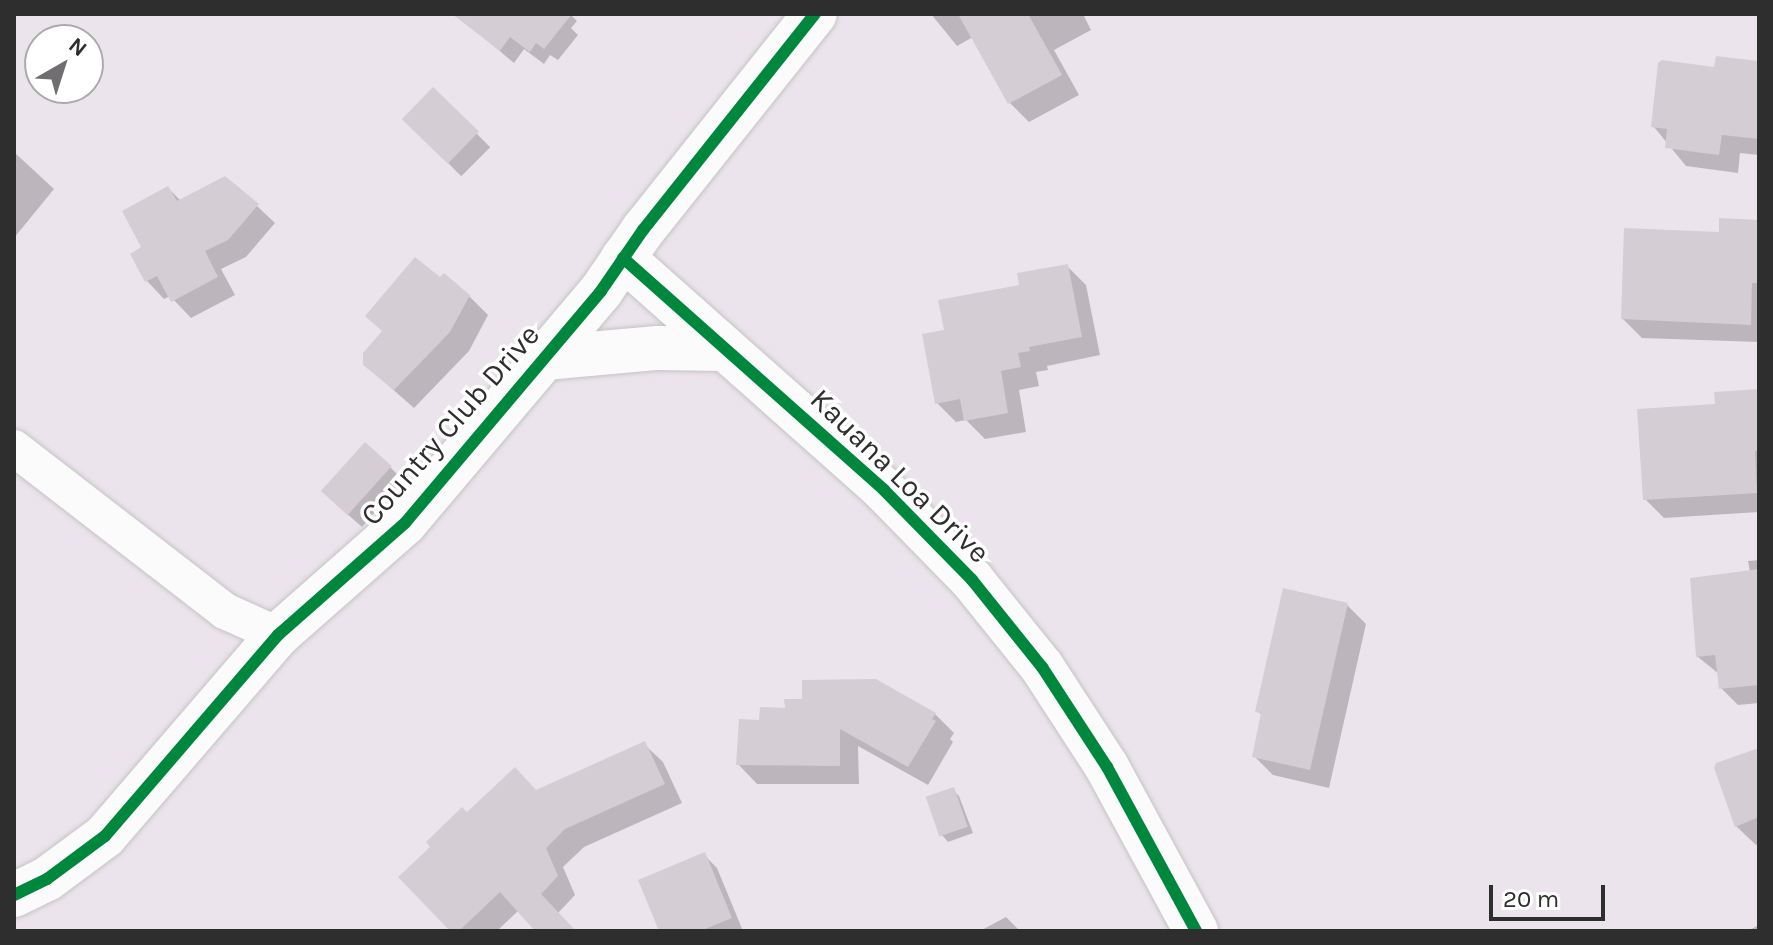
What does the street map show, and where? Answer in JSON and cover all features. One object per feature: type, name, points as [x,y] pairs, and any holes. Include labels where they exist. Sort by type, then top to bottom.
[{"type":"street","name":"Country Club Drive","points":[[14,895],[47,879],[105,836],[278,635],[405,523],[545,358],[815,14]]},
{"type":"street","name":"Kauana Loa Drive","points":[[623,258],[884,490],[972,580],[1042,667],[1107,767],[1196,931]]},
{"type":"street","points":[[545,358],[658,348],[725,349]]},
{"type":"street","points":[[14,448],[225,611],[278,635]]},
{"type":"building","points":[[452,14],[572,14],[544,49],[536,43],[530,52],[510,37],[500,51]]},
{"type":"building","points":[[958,14],[1028,14],[1062,75],[1008,104]]},
{"type":"building","points":[[1716,56],[1759,61],[1759,139],[1722,135],[1719,155],[1665,148],[1667,129],[1651,127],[1658,63],[1662,60],[1714,67]]},
{"type":"building","points":[[433,87],[479,131],[448,164],[402,119]]},
{"type":"building","points":[[225,176],[259,204],[228,240],[205,251],[218,277],[171,302],[157,276],[145,282],[130,254],[141,247],[122,211],[168,186],[177,201]]},
{"type":"building","points":[[1719,218],[1759,220],[1759,283],[1752,283],[1751,325],[1621,319],[1624,228],[1719,232]]},
{"type":"building","points":[[415,257],[440,277],[444,273],[470,295],[450,332],[394,390],[363,365],[363,353],[382,331],[365,316]]},
{"type":"building","points":[[1068,264],[1082,337],[1029,347],[1030,351],[1018,353],[1021,367],[1001,371],[1008,413],[964,421],[960,399],[935,404],[922,334],[944,330],[938,300],[1019,285],[1017,273]]},
{"type":"building","points":[[1759,389],[1759,451],[1755,451],[1757,493],[1643,500],[1637,409],[1715,404],[1714,392]]},
{"type":"building","points":[[365,442],[392,466],[348,515],[321,491]]},
{"type":"building","points":[[1759,569],[1759,685],[1719,689],[1715,655],[1696,657],[1690,578]]},
{"type":"building","points":[[1283,588],[1348,603],[1310,770],[1252,757],[1261,713],[1255,712]]},
{"type":"building","points":[[876,679],[936,713],[932,719],[936,721],[908,767],[840,729],[840,766],[736,765],[739,719],[759,720],[760,707],[785,708],[784,699],[802,699],[802,680]]},
{"type":"building","points":[[645,741],[665,784],[565,829],[546,848],[558,876],[541,894],[576,931],[535,931],[500,892],[459,931],[450,931],[398,877],[430,847],[426,842],[462,807],[467,812],[515,767],[536,790]]},
{"type":"building","points":[[1759,748],[1759,817],[1735,827],[1714,768],[1716,763]]},
{"type":"building","points":[[954,787],[968,827],[939,836],[926,797]]},
{"type":"building","points":[[705,852],[732,918],[700,931],[659,931],[638,880]]},
{"type":"cycle path","points":[[14,895],[47,879],[105,836],[278,635],[405,523],[601,291],[643,230],[815,14]]},
{"type":"cycle path","points":[[623,258],[884,490],[972,580],[1042,667],[1107,767],[1196,931]]}]
